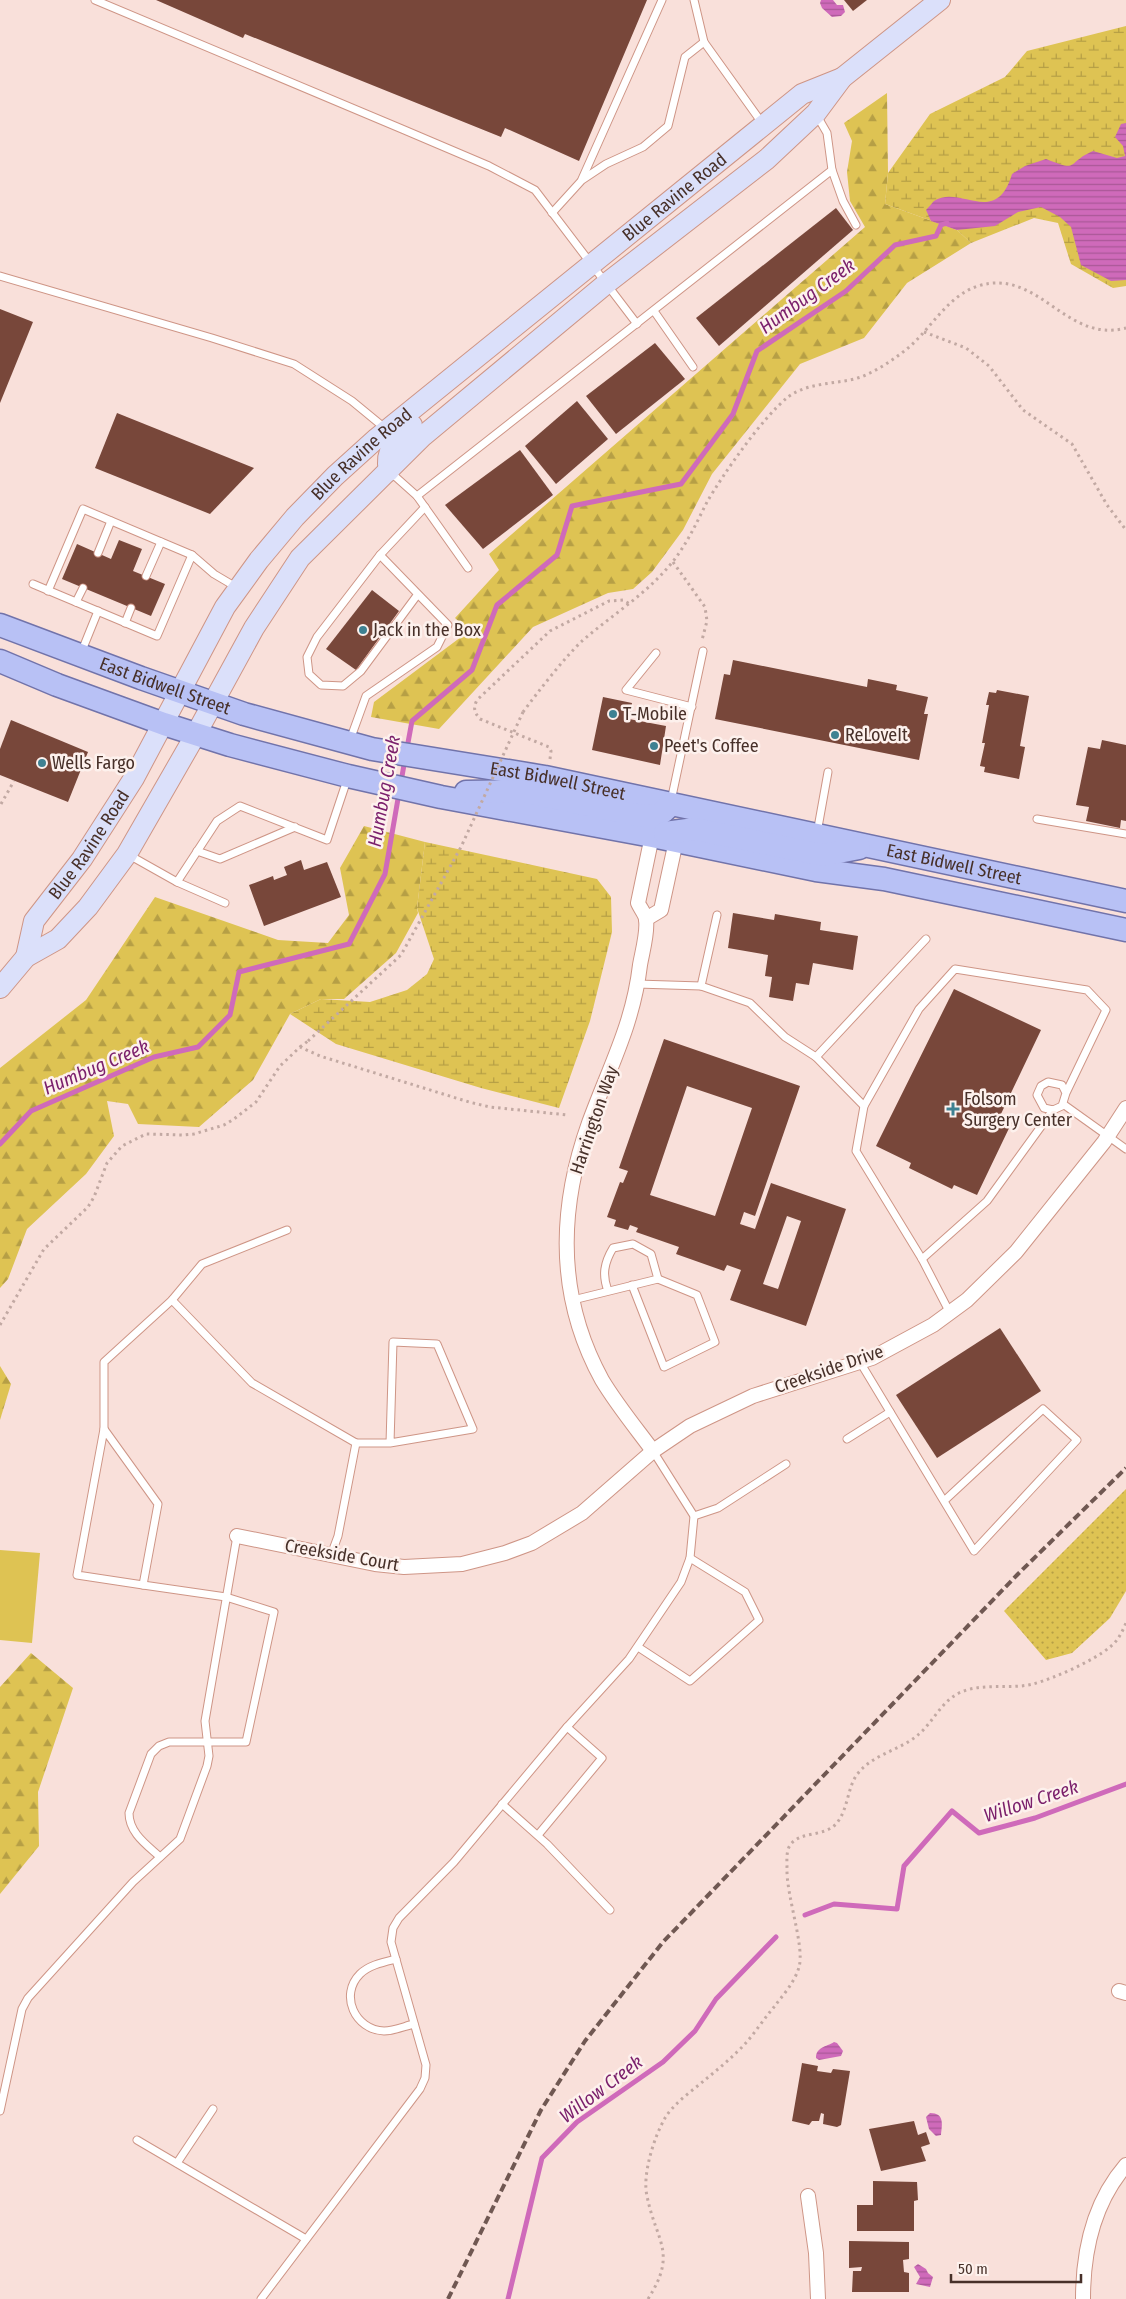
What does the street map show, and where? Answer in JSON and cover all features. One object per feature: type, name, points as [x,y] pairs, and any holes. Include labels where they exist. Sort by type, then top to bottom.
[{"type":"main road","name":"Blue Ravine Road","points":[[0,988],[26,956],[58,939],[88,907],[127,854],[254,628],[300,558],[423,436],[607,284],[767,159],[816,113],[842,78],[939,0]]},
{"type":"main road","name":"Blue Ravine Road","points":[[26,956],[34,921],[61,888],[104,828],[164,724],[225,607],[295,517],[335,476],[386,430],[802,94],[842,78]]},
{"type":"main road","points":[[695,216],[708,189],[766,139],[768,134],[764,125]]},
{"type":"main road","points":[[389,470],[386,460],[395,439],[428,412],[435,391]]},
{"type":"main road","name":"East Bidwell Street","points":[[0,625],[80,656],[244,714],[372,749],[545,777],[670,804],[815,844],[823,855],[870,846],[1126,901]]},
{"type":"main road","name":"East Bidwell Street","points":[[0,661],[57,685],[164,724],[268,756],[353,777],[432,795],[652,836],[816,870],[884,878],[1126,930]]},
{"type":"main road","points":[[432,795],[479,791],[521,791],[637,815],[656,816],[664,813],[670,804]]},
{"type":"main road","points":[[652,836],[695,829],[815,844]]},
{"type":"street","name":"Harrington Way","points":[[652,836],[638,903],[646,919],[632,1010],[619,1050],[589,1124],[572,1184],[567,1213],[566,1247],[579,1329],[590,1356],[603,1382],[653,1451]]},
{"type":"street","points":[[646,919],[661,910],[676,841]]},
{"type":"street","name":"Creekside Drive","points":[[653,1451],[690,1426],[753,1396],[860,1362],[909,1339],[950,1313],[998,1273],[1108,1135],[1126,1108]]},
{"type":"street","name":"Creekside Court","points":[[237,1536],[375,1564],[414,1567],[462,1564],[504,1553],[532,1543],[582,1513],[653,1451]]},
{"type":"street","points":[[1083,2299],[1085,2263],[1095,2218],[1114,2181],[1126,2165]]},
{"type":"street","points":[[808,2196],[816,2253],[818,2299]]},
{"type":"lane","points":[[94,0],[489,166],[534,190],[637,324]]},
{"type":"lane","points":[[582,180],[662,0]]},
{"type":"lane","points":[[694,0],[704,42],[764,125]]},
{"type":"lane","points":[[552,213],[582,180],[606,164],[643,147],[668,126],[685,57],[704,42]]},
{"type":"lane","points":[[816,113],[827,133],[832,170],[843,201],[856,225]]},
{"type":"lane","points":[[418,496],[832,170]]},
{"type":"lane","points":[[0,276],[204,335],[294,364],[352,401],[386,430]]},
{"type":"lane","points":[[654,311],[693,367]]},
{"type":"lane","points":[[389,470],[418,496],[468,568]]},
{"type":"lane","points":[[418,594],[361,671],[343,686],[321,685],[308,674],[307,657],[317,637],[380,555],[425,507]]},
{"type":"lane","points":[[48,591],[83,508],[192,555],[214,574],[238,588]]},
{"type":"lane","points":[[98,553],[112,521]]},
{"type":"lane","points":[[146,576],[160,542]]},
{"type":"lane","points":[[33,584],[157,636],[192,555]]},
{"type":"lane","points":[[349,743],[366,696],[436,646],[448,625],[380,555]]},
{"type":"lane","points":[[76,602],[83,588]]},
{"type":"lane","points":[[125,623],[131,608]]},
{"type":"lane","points":[[80,656],[98,611]]},
{"type":"lane","points":[[670,804],[703,651]]},
{"type":"lane","points":[[656,653],[626,690],[692,707]]},
{"type":"lane","points":[[815,844],[828,772]]},
{"type":"lane","points":[[177,882],[217,821],[240,806],[327,840],[353,777]]},
{"type":"lane","points":[[1037,819],[1126,834]]},
{"type":"lane","points":[[197,851],[220,859],[295,827]]},
{"type":"lane","points":[[127,854],[177,882],[225,903]]},
{"type":"lane","points":[[701,986],[717,915]]},
{"type":"lane","points":[[816,1058],[926,939]]},
{"type":"lane","points":[[922,1259],[987,1201],[1053,1110],[1063,1104],[1066,1093],[1106,1010],[1086,990],[955,969],[919,1009],[864,1106],[856,1151],[922,1259],[950,1313]]},
{"type":"lane","points":[[637,984],[701,986],[750,1003],[785,1036],[816,1058],[864,1106]]},
{"type":"lane","points":[[1053,1110],[1044,1108],[1041,1104],[1037,1095],[1041,1086],[1048,1082],[1058,1082],[1066,1093]]},
{"type":"lane","points":[[1063,1104],[1126,1149]]},
{"type":"lane","points":[[160,1858],[138,1836],[129,1820],[129,1813],[152,1754],[159,1746],[169,1742],[246,1742],[274,1612],[226,1597],[77,1575],[104,1429],[104,1362],[172,1300],[202,1264],[287,1230]]},
{"type":"lane","points":[[608,1292],[602,1277],[606,1259],[613,1248],[633,1244],[651,1254],[658,1279]]},
{"type":"lane","points":[[573,1300],[608,1292],[632,1285],[658,1279],[697,1295],[715,1342],[664,1367],[632,1285]]},
{"type":"lane","points":[[172,1300],[252,1383],[356,1442],[390,1442],[473,1429],[436,1344],[393,1342],[390,1442]]},
{"type":"lane","points":[[860,1362],[974,1551],[1077,1440],[1043,1409],[944,1501]]},
{"type":"lane","points":[[847,1439],[890,1412]]},
{"type":"lane","points":[[104,1429],[158,1504],[143,1585]]},
{"type":"lane","points":[[331,1555],[338,1536],[356,1442]]},
{"type":"lane","points":[[260,2299],[420,2090],[425,2078],[426,2065],[391,1942],[393,1928],[399,1918],[433,1886],[567,1727],[638,1647],[681,1582],[690,1558],[694,1516],[653,1451]]},
{"type":"lane","points":[[694,1516],[718,1508],[786,1464]]},
{"type":"lane","points":[[0,2111],[22,2008],[28,1998],[133,1882],[180,1839],[209,1756],[205,1721],[237,1536]]},
{"type":"lane","points":[[638,1647],[690,1681],[759,1620],[745,1592],[690,1558]]},
{"type":"lane","points":[[538,1835],[602,1758],[567,1727]]},
{"type":"lane","points":[[502,1804],[538,1835],[610,1910]]},
{"type":"lane","points":[[396,1959],[370,1966],[360,1974],[353,1983],[350,1993],[351,2004],[355,2015],[362,2023],[372,2029],[390,2031],[414,2024]]},
{"type":"lane","points":[[177,2163],[213,2109]]},
{"type":"lane","points":[[137,2140],[306,2239]]},
{"type":"path","points":[[0,1325],[44,1249],[88,1207],[94,1197],[107,1163],[122,1146],[146,1134],[183,1136],[224,1125],[234,1120],[256,1102],[280,1066],[401,955],[461,848],[523,712],[581,642],[656,581],[689,537],[721,479],[768,416],[789,397],[812,386],[868,374],[905,351],[961,294],[977,286],[996,283],[1014,284],[1032,292],[1075,322],[1092,328],[1112,330],[1126,328]]},
{"type":"path","points":[[924,332],[966,348],[988,366],[1023,410],[1072,444],[1106,505],[1126,530]]},
{"type":"path","points":[[672,562],[707,612],[707,621],[702,638],[703,651]]},
{"type":"path","points":[[545,777],[551,751],[549,747],[488,724],[475,713],[474,706],[477,700],[550,631],[609,601],[623,600],[630,604]]},
{"type":"path","points":[[1,804],[14,781]]},
{"type":"path","points":[[300,1047],[320,1056],[469,1102],[490,1107],[568,1115]]},
{"type":"path","points":[[648,2299],[663,2272],[664,2254],[645,2186],[651,2153],[665,2118],[676,2105],[740,2050],[793,1980],[800,1966],[800,1952],[788,1893],[787,1854],[791,1843],[802,1837],[820,1833],[836,1824],[848,1800],[856,1777],[868,1763],[919,1734],[943,1705],[955,1695],[982,1687],[1033,1684],[1054,1676],[1106,1650],[1118,1638],[1126,1623]]},
{"type":"green space","points":[[1126,26],[1126,286],[1113,288],[1071,264],[1058,223],[1034,218],[971,243],[957,230],[885,204],[888,173],[930,114],[1005,77],[1027,51]]},
{"type":"green space","points":[[887,93],[888,173],[885,204],[957,230],[971,243],[907,283],[864,338],[800,364],[712,474],[683,530],[652,572],[633,589],[608,593],[533,627],[439,729],[371,717],[374,702],[469,631],[455,618],[499,570],[489,554],[865,227],[850,201],[847,172],[852,141],[844,123]]},
{"type":"green space","points":[[364,826],[425,842],[418,913],[396,953],[344,999],[321,999],[290,1014],[253,1080],[199,1127],[138,1124],[128,1104],[107,1101],[114,1136],[86,1174],[27,1229],[8,1279],[0,1288],[0,1068],[86,1000],[155,897],[278,940],[328,943],[349,915],[340,868]]},
{"type":"green space","points":[[425,842],[597,879],[611,897],[612,932],[590,1021],[559,1108],[481,1088],[336,1044],[290,1014],[321,999],[370,1002],[407,990],[427,974],[434,959],[417,908]]},
{"type":"green space","points":[[0,1366],[11,1384],[0,1420]]},
{"type":"green space","points":[[1126,1489],[1126,1591],[1110,1618],[1072,1653],[1046,1660],[1004,1611]]},
{"type":"green space","points":[[0,1550],[40,1553],[32,1643],[0,1640]]},
{"type":"green space","points":[[31,1653],[73,1688],[38,1792],[39,1846],[0,1894],[0,1687]]},
{"type":"shaded area","points":[[821,0],[833,0],[837,5],[843,5],[845,12],[841,16],[832,17],[822,8]]},
{"type":"shaded area","points":[[1126,123],[1126,280],[1111,281],[1081,265],[1071,227],[1060,217],[1041,207],[1018,212],[995,226],[957,230],[931,221],[926,210],[934,201],[944,197],[987,202],[997,199],[1005,190],[1012,174],[1025,166],[1046,159],[1069,166],[1093,151],[1117,158],[1125,156],[1123,146],[1115,137],[1121,124]]},
{"type":"shaded area","points":[[834,2042],[843,2051],[841,2056],[819,2060],[816,2058],[816,2054],[820,2049]]},
{"type":"shaded area","points":[[930,2113],[938,2115],[942,2120],[941,2135],[936,2136],[929,2129],[926,2117]]},
{"type":"shaded area","points":[[918,2264],[933,2277],[930,2287],[916,2284],[920,2277],[914,2267]]},
{"type":"building","points":[[156,0],[647,0],[579,161],[505,128],[501,137],[245,34],[243,38]]},
{"type":"building","points":[[844,0],[867,0],[853,11]]},
{"type":"building","points":[[836,208],[853,230],[719,346],[696,318]]},
{"type":"building","points":[[0,309],[33,322],[0,403]]},
{"type":"building","points":[[655,343],[685,379],[616,434],[586,396]]},
{"type":"building","points":[[577,401],[608,439],[556,484],[525,446]]},
{"type":"building","points":[[117,413],[254,468],[210,514],[95,468]]},
{"type":"building","points":[[520,450],[553,495],[483,549],[445,505]]},
{"type":"building","points":[[119,540],[142,549],[133,571],[165,584],[151,616],[62,579],[77,544],[111,559]]},
{"type":"building","name":"Jack in the Box","points":[[372,590],[399,611],[356,670],[326,649]]},
{"type":"building","points":[[733,660],[867,687],[868,679],[897,685],[896,690],[928,697],[924,714],[928,714],[919,760],[715,719],[724,674],[730,675]]},
{"type":"building","points":[[997,690],[1029,696],[1020,746],[1025,747],[1019,779],[984,772],[985,767],[980,766],[985,743],[982,743],[989,705],[986,705],[989,692],[996,693]]},
{"type":"building","points":[[603,697],[632,703],[629,719],[666,726],[660,765],[592,750]]},
{"type":"building","name":"Wells Fargo","points":[[11,720],[88,752],[68,802],[0,775],[0,749]]},
{"type":"building","points":[[1102,740],[1126,745],[1126,821],[1121,820],[1120,828],[1086,821],[1089,807],[1076,805],[1088,747],[1100,749]]},
{"type":"building","points":[[301,860],[304,870],[327,862],[341,897],[264,926],[249,885],[273,876],[274,880],[287,875],[284,867]]},
{"type":"building","points":[[733,913],[774,920],[775,914],[821,922],[820,930],[858,936],[853,970],[813,963],[809,985],[796,983],[793,1001],[769,997],[772,977],[765,976],[768,955],[728,948]]},
{"type":"building","points":[[954,989],[1041,1030],[1000,1116],[1012,1122],[977,1195],[954,1185],[952,1189],[909,1168],[911,1163],[876,1146]]},
{"type":"building","points":[[664,1039],[800,1086],[755,1216],[744,1212],[740,1224],[755,1229],[771,1183],[846,1209],[806,1326],[730,1300],[741,1270],[727,1265],[724,1271],[676,1254],[679,1247],[636,1232],[638,1228],[630,1225],[628,1230],[614,1226],[616,1220],[607,1217],[620,1182],[623,1183],[628,1171],[619,1168]],"holes":[[[687,1086],[752,1108],[715,1216],[650,1195]],[[787,1216],[801,1221],[778,1289],[763,1284]]]},
{"type":"building","points":[[1000,1328],[1041,1391],[937,1458],[896,1395]]},
{"type":"building","points":[[802,2063],[818,2066],[817,2071],[831,2073],[833,2069],[850,2071],[841,2125],[837,2127],[823,2124],[824,2114],[821,2113],[819,2121],[812,2121],[809,2125],[792,2121]]},
{"type":"building","points":[[914,2121],[918,2135],[926,2132],[930,2144],[921,2147],[926,2161],[881,2171],[869,2129]]},
{"type":"building","points":[[873,2181],[917,2182],[918,2200],[914,2201],[914,2231],[857,2231],[857,2205],[873,2205]]},
{"type":"building","points":[[849,2241],[909,2242],[909,2259],[903,2260],[904,2272],[909,2273],[909,2292],[852,2292],[853,2271],[861,2271],[862,2267],[849,2268]]},
{"type":"waterway","name":"Humbug Creek","points":[[407,748],[412,721],[472,670],[497,605],[557,555],[572,506],[681,484],[733,414],[757,351],[846,291],[895,245],[936,236],[941,225],[947,223]]},
{"type":"waterway","name":"Humbug Creek","points":[[401,782],[405,759]]},
{"type":"waterway","name":"Humbug Creek","points":[[0,1144],[31,1111],[154,1057],[198,1047],[230,1015],[239,972],[349,944],[385,874],[399,793]]},
{"type":"waterway","name":"Willow Creek","points":[[805,1915],[834,1904],[897,1909],[904,1866],[952,1811],[979,1833],[1035,1818],[1126,1784]]},
{"type":"waterway","name":"Willow Creek","points":[[508,2299],[542,2158],[577,2122],[663,2062],[695,2031],[716,1999],[776,1937]]},
{"type":"railway","points":[[448,2299],[541,2110],[585,2041],[663,1942],[1018,1574],[1126,1468]]},
{"type":"place","name":"Jack in the Box","points":[[363,630]]},
{"type":"place","name":"T-Mobile","points":[[613,714]]},
{"type":"place","name":"ReLoveIt","points":[[835,735]]},
{"type":"place","name":"Peet's Coffee","points":[[654,746]]},
{"type":"place","name":"Wells Fargo","points":[[42,763]]},
{"type":"place","name":"Folsom Surgery Center","points":[[953,1109]]}]
